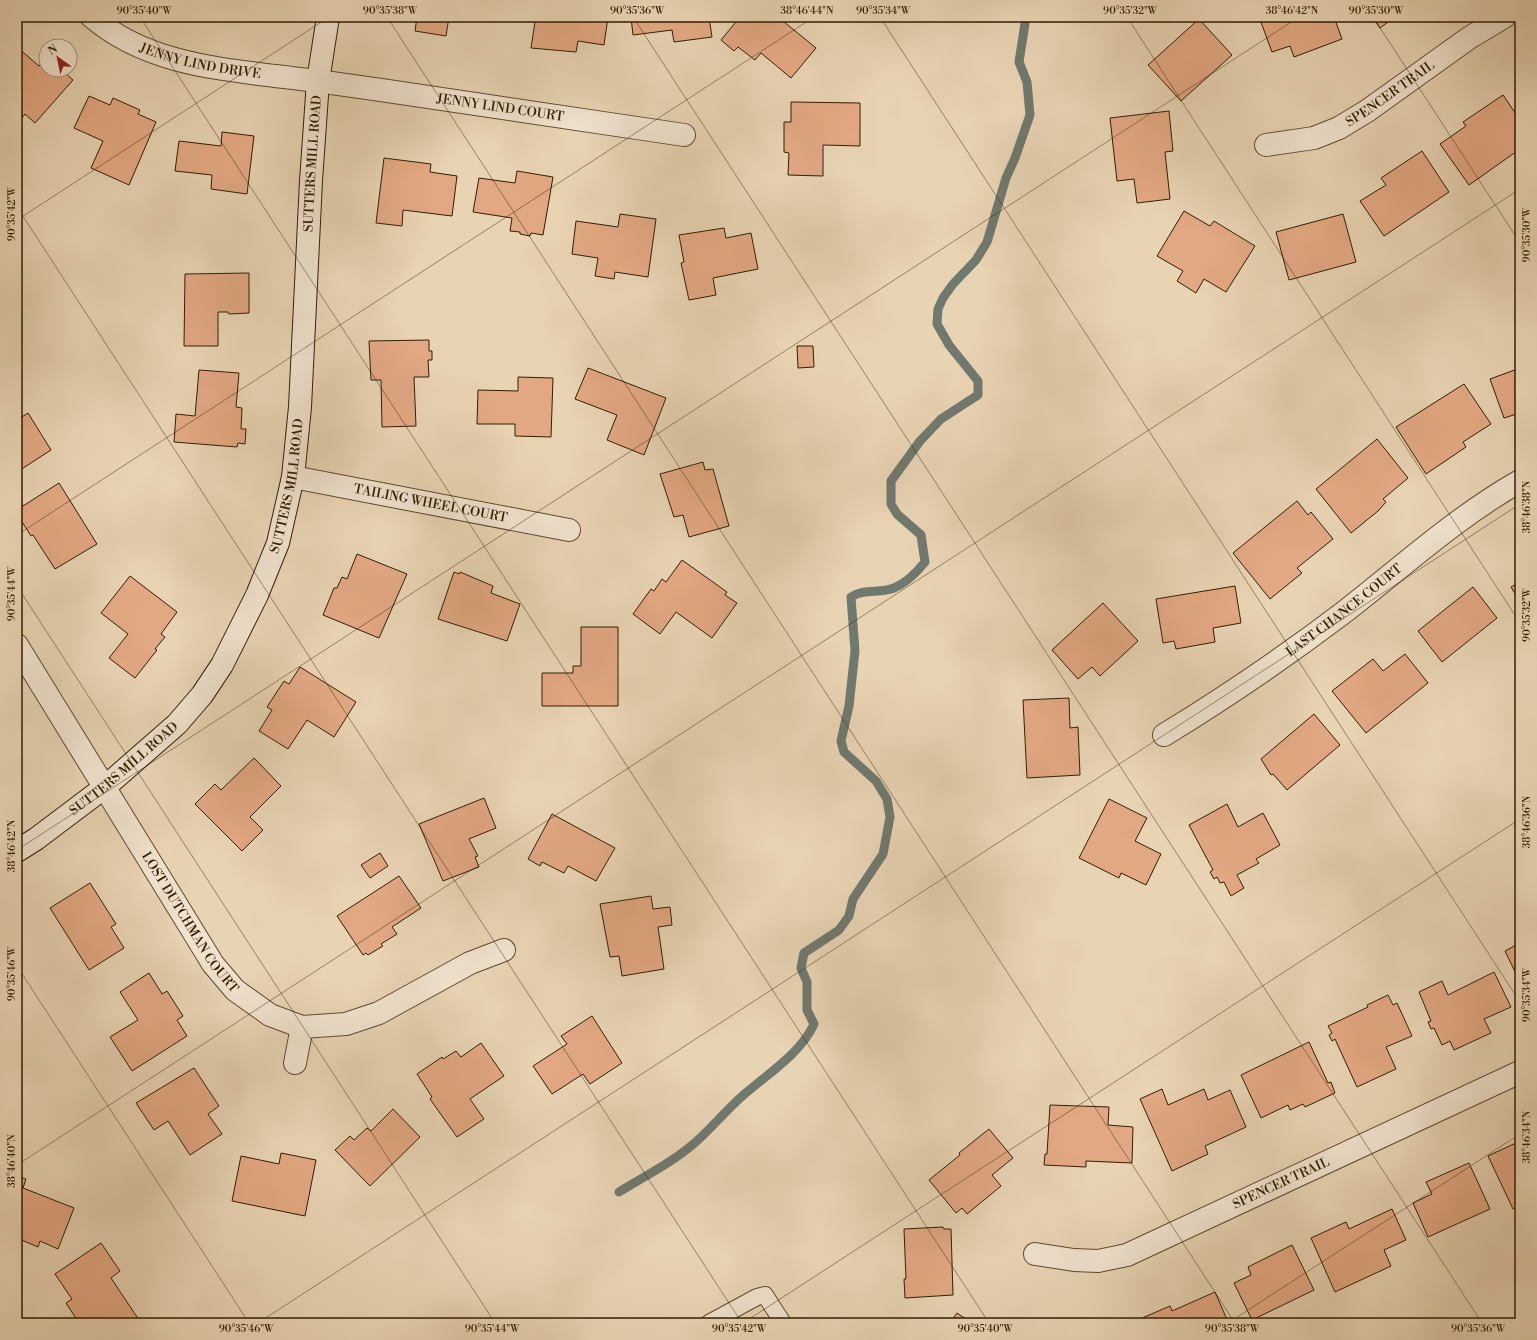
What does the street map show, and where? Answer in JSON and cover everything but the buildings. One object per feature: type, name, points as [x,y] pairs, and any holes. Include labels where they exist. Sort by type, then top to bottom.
[{"type":"street","name":"JENNY LIND DRIVE","points":[[92,17],[105,28],[135,45],[171,59],[211,68],[318,81]]},
{"type":"street","name":"SUTTERS MILL ROAD","points":[[17,851],[36,840],[105,787],[177,724],[202,695],[222,665],[257,595],[278,543],[293,477],[300,406],[311,181],[318,81],[328,17]]},
{"type":"street","name":"SPENCER TRAIL","points":[[1266,145],[1314,138],[1339,128],[1367,111],[1469,38],[1504,17]]},
{"type":"street","name":"JENNY LIND COURT","points":[[318,81],[684,134]]},
{"type":"street","name":"TAILING WHEEL COURT","points":[[293,477],[569,530]]},
{"type":"street","name":"LAST CHANCE COURT","points":[[1164,735],[1234,692],[1288,654],[1344,613],[1461,518],[1520,481]]},
{"type":"street","name":"LOST DUTCHMAN COURT","points":[[17,645],[214,964],[235,990],[270,1016],[302,1027],[346,1024],[379,1013],[470,963],[504,950]]},
{"type":"street","points":[[295,1062],[302,1027]]},
{"type":"street","name":"SPENCER TRAIL","points":[[1035,1254],[1074,1260],[1098,1261],[1127,1255],[1520,1072]]},
{"type":"lane","points":[[710,1323],[757,1296],[765,1295],[783,1323]]},
{"type":"waterway","points":[[619,1192],[689,1148],[739,1099],[791,1055],[808,1035],[814,1024],[807,1010],[807,982],[801,968],[804,953],[839,930],[849,916],[853,899],[883,854],[890,817],[887,799],[876,781],[844,752],[841,741],[849,706],[855,651],[851,597],[856,594],[883,591],[894,588],[911,577],[925,562],[921,535],[897,514],[891,504],[891,481],[920,441],[941,419],[978,395],[978,381],[949,345],[937,324],[938,309],[943,298],[953,284],[976,260],[987,242],[1006,178],[1015,158],[1030,115],[1027,82],[1019,62],[1026,17]]}]
